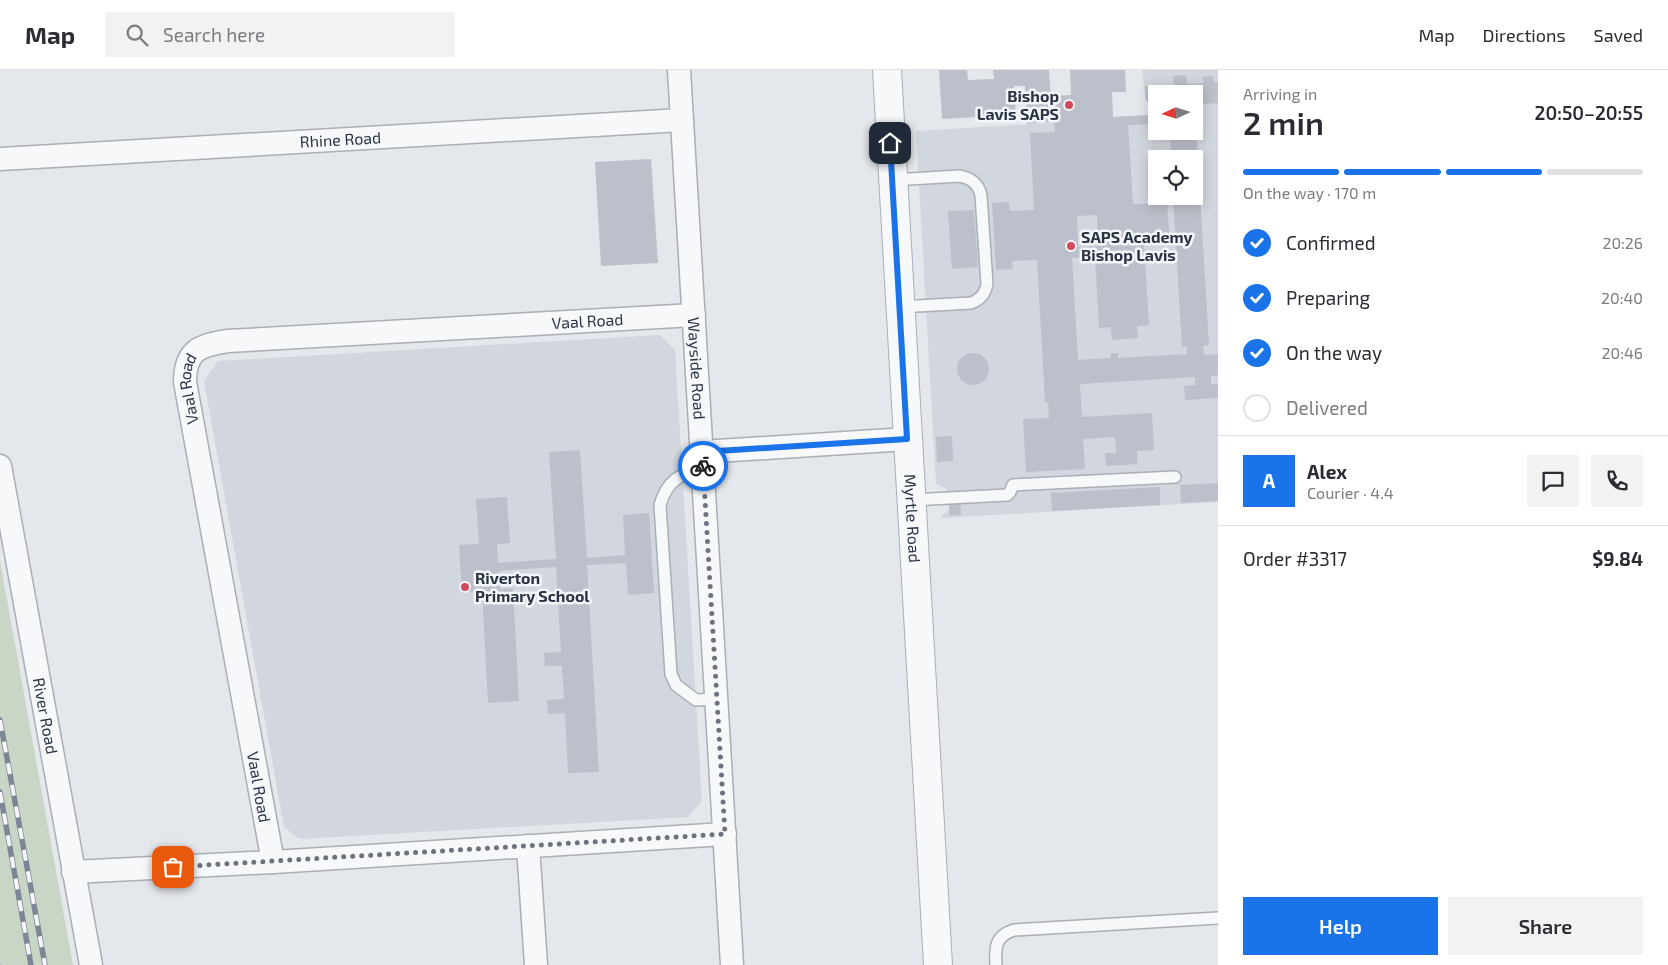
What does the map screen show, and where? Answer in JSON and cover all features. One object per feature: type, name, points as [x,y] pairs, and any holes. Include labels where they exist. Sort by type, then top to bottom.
[{"type":"street","name":"Wayside Road","points":[[679,70],[732,965]]},
{"type":"street","name":"Myrtle Road","points":[[887,70],[899,307],[938,965]]},
{"type":"street","name":"Rhine Road","points":[[0,159],[682,120]]},
{"type":"street","name":"Vaal Road","points":[[273,862],[187,396],[185,368],[191,356],[200,347],[228,341],[694,315]]},
{"type":"street","points":[[702,459],[907,439]]},
{"type":"street","name":"River Road","points":[[0,466],[90,965]]},
{"type":"street","points":[[74,872],[273,862],[725,834]]},
{"type":"street","points":[[528,846],[536,965]]},
{"type":"lane","points":[[892,180],[959,176],[973,180],[981,195],[987,284],[984,294],[971,303],[899,307]]},
{"type":"lane","points":[[702,459],[673,481],[664,493],[660,506],[670,674],[676,685],[696,700],[716,699]]},
{"type":"lane","points":[[910,500],[1007,495],[1013,485],[1175,477]]},
{"type":"lane","points":[[996,965],[995,953],[997,942],[1005,933],[1014,930],[1218,918]]},
{"type":"shaded area","name":"SAPS Academy Bishop Lavis","points":[[1142,70],[1218,70],[1218,502],[940,518],[949,509],[947,489],[936,484],[916,131],[1113,119],[1113,117],[1148,115],[1148,140],[1203,140],[1203,85],[1148,85],[1148,101],[1146,101]]},
{"type":"shaded area","name":"Riverton Primary School","points":[[660,335],[675,350],[702,801],[688,817],[300,839],[284,827],[204,381],[218,361]]},
{"type":"green space","points":[[0,561],[73,965],[0,965]]},
{"type":"building","points":[[939,70],[967,70],[968,80],[994,79],[993,70],[1049,70],[1051,96],[1071,95],[1070,70],[1125,70],[1126,92],[1112,92],[1113,117],[1148,115],[1148,124],[1128,125],[1133,204],[1167,205],[1170,242],[1144,244],[1149,325],[1137,326],[1138,338],[1112,340],[1111,327],[1099,328],[1095,257],[1072,258],[1078,360],[1111,358],[1111,353],[1118,353],[1118,358],[1187,354],[1187,347],[1182,347],[1174,205],[1201,205],[1209,345],[1203,346],[1204,355],[1218,354],[1218,375],[1211,376],[1211,384],[1218,384],[1218,398],[1185,400],[1184,386],[1195,385],[1195,377],[1080,384],[1082,417],[1152,413],[1154,450],[1137,451],[1137,464],[1106,466],[1105,453],[1116,453],[1115,437],[1083,439],[1085,469],[1026,472],[1023,419],[1049,418],[1048,402],[1045,402],[1037,260],[1012,261],[1013,269],[996,270],[992,203],[1009,202],[1010,211],[1034,210],[1030,133],[1055,132],[1054,122],[1027,124],[1025,86],[1014,86],[1016,115],[942,119]],"holes":[[[1097,215],[1098,246],[1078,247],[1077,216]]]},
{"type":"building","points":[[1186,75],[1187,84],[1203,83],[1203,77],[1213,76],[1214,82],[1218,82],[1218,103],[1203,104],[1203,85],[1174,85],[1173,76]]},
{"type":"building","points":[[1145,86],[1148,86],[1148,101],[1146,101]]},
{"type":"building","points":[[1170,140],[1197,140],[1197,150],[1171,150]]},
{"type":"building","points":[[651,159],[658,263],[601,266],[595,162]]},
{"type":"building","points":[[974,210],[978,267],[952,269],[948,211]]},
{"type":"building","points":[[973,353],[979,354],[984,358],[988,363],[988,375],[984,380],[979,384],[973,385],[967,384],[962,380],[958,375],[957,369],[958,363],[962,358],[967,354]]},
{"type":"building","points":[[952,436],[953,461],[937,462],[936,437]]},
{"type":"building","points":[[580,450],[587,558],[625,555],[623,515],[649,513],[654,593],[628,595],[626,563],[587,565],[599,772],[568,773],[565,713],[548,714],[547,700],[564,699],[562,666],[545,666],[544,653],[561,652],[556,567],[499,571],[500,589],[513,588],[519,701],[488,703],[482,591],[462,592],[459,545],[479,544],[476,499],[507,497],[510,543],[497,544],[498,563],[556,559],[549,452]]},
{"type":"building","points":[[1218,483],[1218,501],[1181,503],[1180,485]]},
{"type":"building","points":[[1160,487],[1160,505],[1052,511],[1051,493]]},
{"type":"building","points":[[960,503],[961,515],[950,516],[949,504]]},
{"type":"railway","points":[[0,720],[45,965]]},
{"type":"railway","points":[[0,792],[31,965]]},
{"type":"way so far","points":[[173,867],[725,834],[703,466]]},
{"type":"place","name":"Bishop Lavis SAPS","points":[[1069,105]]},
{"type":"place","name":"SAPS Academy Bishop Lavis","points":[[1071,246]]},
{"type":"place","name":"Riverton Primary School","points":[[465,587]]},
{"type":"route","points":[[703,466],[702,452],[907,439],[890,143]]}]
